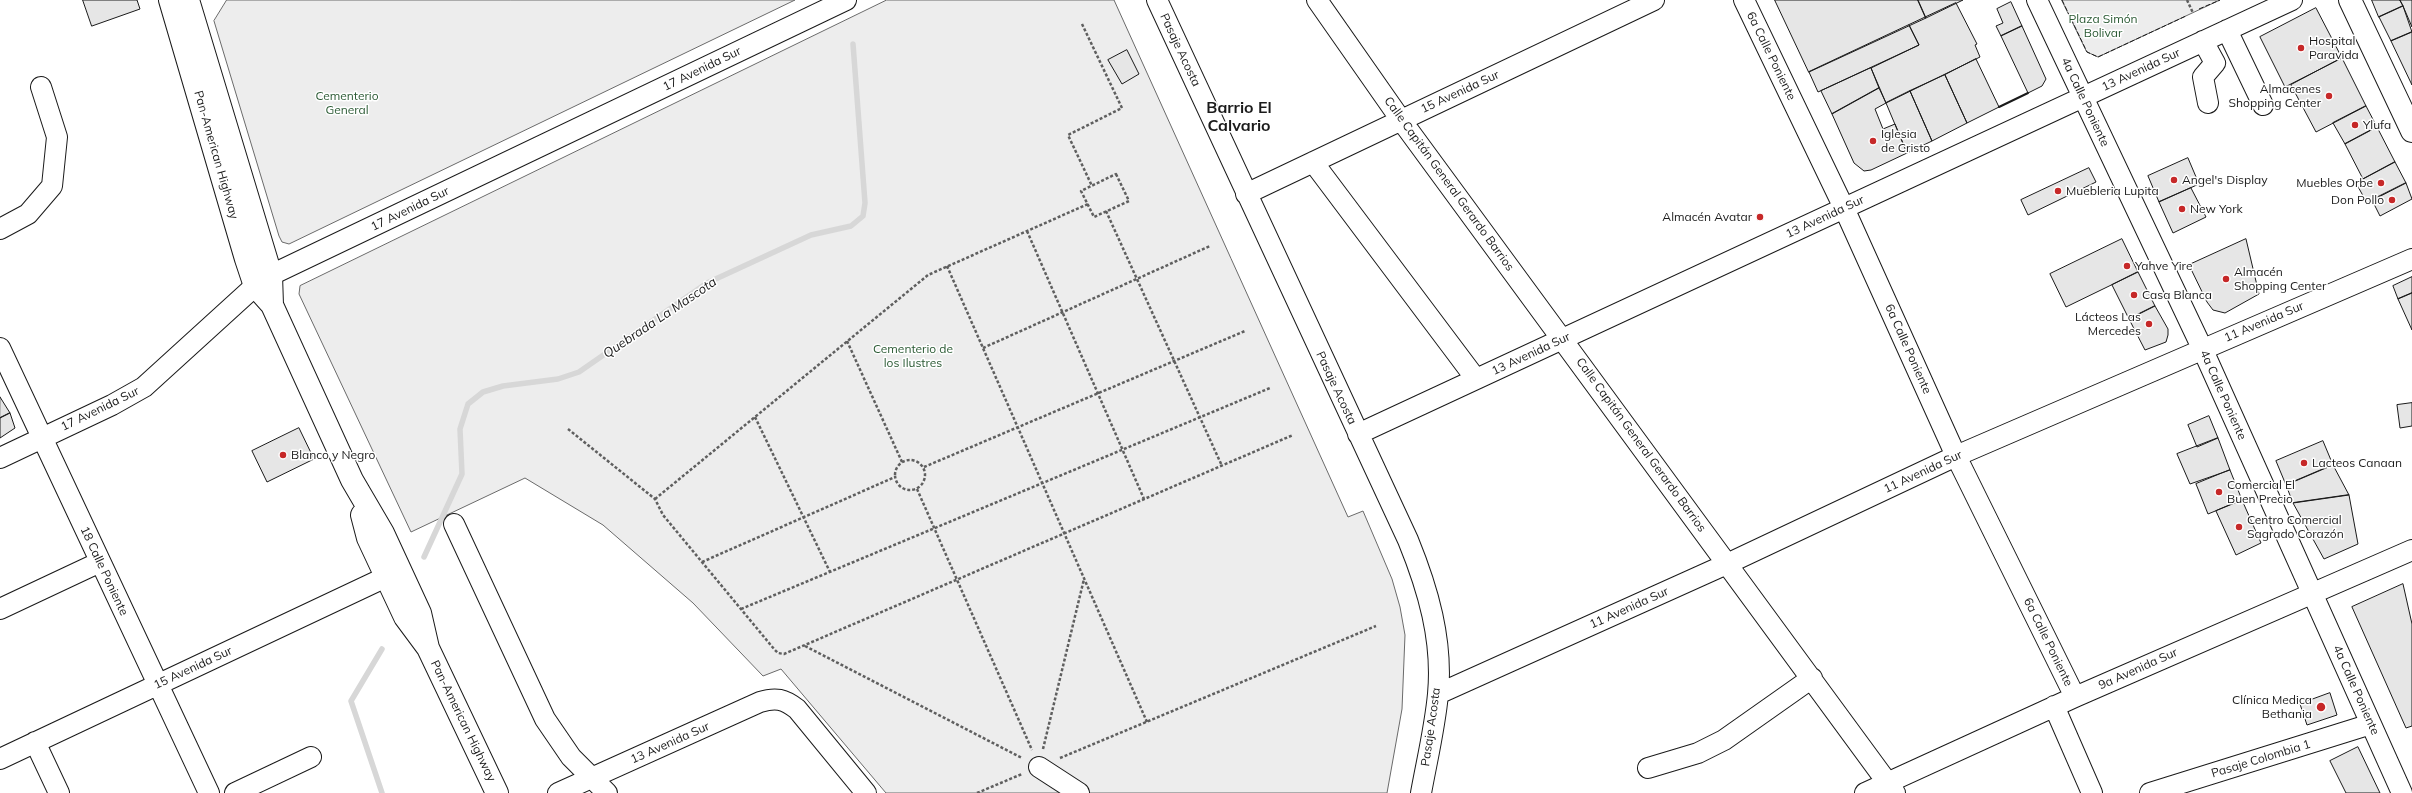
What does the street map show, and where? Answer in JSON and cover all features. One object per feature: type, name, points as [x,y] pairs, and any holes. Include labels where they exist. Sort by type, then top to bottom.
[{"type":"main road","name":"Pan-American Highway","points":[[170,0],[272,306],[352,480],[383,533],[420,613],[428,648]]},
{"type":"main road","name":"Pan-American Highway","points":[[188,0],[263,281]]},
{"type":"main road","points":[[2350,0],[2412,130]]},
{"type":"main road","name":"Pan-American Highway","points":[[352,480],[368,538],[386,577],[405,617],[428,648],[498,793]]},
{"type":"street","name":"17 Avenida Sur","points":[[0,458],[112,405],[144,387],[263,281],[846,0]]},
{"type":"street","name":"Pasaje Acosta","points":[[1157,0],[1408,540],[1426,585],[1435,627],[1438,694],[1421,793]]},
{"type":"street","name":"15 Avenida Sur","points":[[1246,194],[1654,0]]},
{"type":"street","name":"6a Calle Poniente","points":[[1744,0],[1844,208],[1956,456],[2075,697]]},
{"type":"street","name":"4a Calle Poniente","points":[[2037,0],[2082,98],[2202,348],[2402,793]]},
{"type":"street","name":"13 Avenida Sur","points":[[1358,434],[2292,0]]},
{"type":"street","name":"Calle Capitán General Gerardo Barrios","points":[[1323,2],[1401,120],[1729,564],[1892,788]]},
{"type":"street","points":[[2227,30],[2263,106]]},
{"type":"street","points":[[2203,41],[2215,63],[2203,77],[2208,103]]},
{"type":"street","points":[[0,229],[28,214],[52,186],[58,137],[41,87]]},
{"type":"street","points":[[1313,162],[1476,379]]},
{"type":"street","name":"11 Avenida Sur","points":[[1438,694],[1729,564],[1956,456],[2412,258]]},
{"type":"street","name":"18 Calle Poniente","points":[[0,348],[209,793]]},
{"type":"street","points":[[454,524],[545,719],[571,757],[607,793]]},
{"type":"street","name":"9a Avenida Sur","points":[[1865,793],[1892,788],[2054,706],[2312,592],[2412,550]]},
{"type":"street","points":[[0,609],[100,562]]},
{"type":"street","name":"15 Avenida Sur","points":[[0,759],[386,577]]},
{"type":"street","points":[[1648,768],[1698,753],[1724,740],[1812,678]]},
{"type":"street","name":"13 Avenida Sur","points":[[558,793],[760,702],[775,698],[783,700],[797,709],[866,793]]},
{"type":"street","points":[[2054,706],[2092,793]]},
{"type":"street","name":"Pasaje Colombia 1","points":[[2150,793],[2371,724]]},
{"type":"street","points":[[35,742],[59,793]]},
{"type":"street","points":[[236,793],[311,757]]},
{"type":"street","points":[[1039,767],[1079,793]]},
{"type":"path","points":[[2187,0],[2193,13]]},
{"type":"path","points":[[1082,24],[1122,108],[1068,135],[1092,186]]},
{"type":"path","points":[[1116,174],[1128,201],[1094,217],[1081,191],[1092,186],[1116,174]]},
{"type":"path","points":[[655,499],[928,275],[1088,204]]},
{"type":"path","points":[[1106,211],[1222,466]]},
{"type":"path","points":[[1027,231],[1144,499]]},
{"type":"path","points":[[983,348],[1210,246]]},
{"type":"path","points":[[947,266],[1147,722]]},
{"type":"path","points":[[924,467],[1245,331]]},
{"type":"path","points":[[847,341],[902,462]]},
{"type":"path","points":[[741,609],[1270,388]]},
{"type":"path","points":[[755,417],[830,572]]},
{"type":"path","points":[[568,429],[655,499],[663,515],[778,653],[791,652],[1293,435]]},
{"type":"path","points":[[912,460],[924,467],[924,482],[917,489],[907,490],[902,488],[895,477],[896,470],[902,462],[912,460]]},
{"type":"path","points":[[702,562],[895,477]]},
{"type":"path","points":[[917,489],[1039,767]]},
{"type":"path","points":[[1039,767],[1084,578]]},
{"type":"path","points":[[976,793],[1376,626]]},
{"type":"path","points":[[805,646],[1039,767]]},
{"type":"shaded area","name":"Cementerio General","points":[[227,0],[795,0],[289,244],[282,242],[279,236],[214,21]]},
{"type":"shaded area","name":"Cementerio de los Ilustres","points":[[887,0],[1114,0],[1348,517],[1363,511],[1392,579],[1400,607],[1405,635],[1402,709],[1387,793],[886,793],[781,669],[763,676],[693,603],[603,525],[525,478],[411,532],[299,294],[300,286]]},
{"type":"shaded area","name":"Plaza Simón Bolivar","points":[[2062,0],[2220,0],[2098,57],[2087,52]]},
{"type":"building","points":[[83,0],[137,0],[140,9],[92,26]]},
{"type":"building","points":[[1775,0],[1918,0],[1926,18],[1809,72]]},
{"type":"building","points":[[1918,0],[1963,0],[1926,18]]},
{"type":"building","points":[[2372,0],[2400,0],[2403,6],[2379,17]]},
{"type":"building","points":[[2400,0],[2412,0],[2412,27],[2403,6]]},
{"type":"building","points":[[2011,2],[2022,26],[2001,36],[1996,26],[2003,23],[1997,9]]},
{"type":"building","points":[[1956,3],[1977,44],[1975,45],[1980,57],[1886,103],[1871,68],[1919,45],[1909,25]]},
{"type":"building","points":[[2403,6],[2412,32],[2391,41],[2379,17]]},
{"type":"building","name":"Hospital Paravida","points":[[2316,8],[2342,58],[2285,87],[2260,37]]},
{"type":"building","points":[[1909,25],[1919,45],[1818,92],[1809,72]]},
{"type":"building","points":[[2022,26],[2046,79],[2042,86],[2028,93],[2001,36]]},
{"type":"building","points":[[2412,32],[2412,85],[2391,41]]},
{"type":"building","points":[[1127,50],[1139,74],[1122,84],[1108,60]]},
{"type":"building","name":"Almacenes Shopping Center","points":[[2342,58],[2366,106],[2316,132],[2291,85]]},
{"type":"building","points":[[1976,59],[1999,107],[1967,123],[1945,75]]},
{"type":"building","points":[[1871,68],[1879,88],[1832,114],[1821,91]]},
{"type":"building","points":[[1945,75],[1967,123],[1932,141],[1910,91]]},
{"type":"building","name":"Iglesia de Cristo","points":[[1879,88],[1886,103],[1875,109],[1883,129],[1895,124],[1907,153],[1871,170],[1864,171],[1854,163],[1832,114]]},
{"type":"building","points":[[1910,91],[1932,141],[1907,153],[1886,103]]},
{"type":"building","name":"Ylufa","points":[[2366,106],[2377,127],[2345,144],[2333,123]]},
{"type":"building","points":[[2377,127],[2395,162],[2363,179],[2345,144]]},
{"type":"building","name":"Angel's Display","points":[[2188,158],[2199,184],[2159,202],[2148,176]]},
{"type":"building","name":"Muebles Orbe","points":[[2395,162],[2406,183],[2367,203],[2356,183]]},
{"type":"building","name":"Muebleria Lupita","points":[[2089,168],[2096,182],[2028,215],[2021,200]]},
{"type":"building","name":"Don Pollo","points":[[2406,183],[2412,199],[2380,216],[2372,200]]},
{"type":"building","name":"New York","points":[[2191,188],[2206,217],[2173,233],[2159,202]]},
{"type":"building","points":[[2122,239],[2138,272],[2066,307],[2050,274]]},
{"type":"building","name":"Almacén Shopping Center","points":[[2246,239],[2259,294],[2225,313],[2213,310],[2207,302],[2189,265]]},
{"type":"building","name":"Casa Blanca","points":[[2138,272],[2155,306],[2129,319],[2112,285]]},
{"type":"building","points":[[2412,277],[2412,293],[2398,299],[2393,286]]},
{"type":"building","points":[[2412,293],[2412,330],[2398,299]]},
{"type":"building","name":"Lácteos Las Mercedes","points":[[2155,306],[2168,329],[2168,335],[2166,342],[2145,350],[2129,319]]},
{"type":"building","points":[[0,397],[10,413],[0,418]]},
{"type":"building","points":[[2412,403],[2412,426],[2400,428],[2397,405]]},
{"type":"building","points":[[10,413],[15,428],[0,438],[0,418]]},
{"type":"building","points":[[2209,416],[2218,438],[2197,447],[2188,425]]},
{"type":"building","name":"Blanco y Negro","points":[[299,428],[314,459],[267,482],[252,451]]},
{"type":"building","points":[[2218,438],[2230,470],[2190,484],[2177,454]]},
{"type":"building","name":"Lacteos Canaan","points":[[2323,441],[2333,465],[2286,485],[2276,461]]},
{"type":"building","points":[[2333,465],[2349,495],[2293,503],[2286,485]]},
{"type":"building","name":"Comercial El Buen Precio","points":[[2230,470],[2242,500],[2208,514],[2196,484]]},
{"type":"building","points":[[2349,495],[2358,544],[2324,559],[2293,503]]},
{"type":"building","name":"Centro Comercial Sagrado Corazón","points":[[2242,500],[2261,543],[2236,555],[2216,511]]},
{"type":"building","points":[[2403,584],[2412,624],[2412,726],[2406,728],[2352,607]]},
{"type":"building","points":[[2330,693],[2337,715],[2307,725],[2300,704]]},
{"type":"building","points":[[2358,747],[2380,793],[2346,793],[2330,761]]},
{"type":"waterway","name":"Quebrada La Mascota","points":[[424,557],[462,474],[460,429],[468,404],[483,392],[503,386],[558,379],[579,372],[707,283],[811,235],[851,226],[863,216],[865,203],[853,44]]},
{"type":"waterway","name":"Quebrada La Mascota","points":[[382,649],[351,701],[382,793]]},
{"type":"fence","points":[[2062,0],[2087,52],[2098,57],[2186,16]]},
{"type":"fence","points":[[2199,9],[2220,0]]},
{"type":"wall","points":[[1999,107],[2028,93]]},
{"type":"place","name":"Hospital Paravida","points":[[2301,48]]},
{"type":"place","name":"Almacenes Shopping Center","points":[[2329,96]]},
{"type":"place","name":"Ylufa","points":[[2355,125]]},
{"type":"place","name":"Iglesia de Cristo","points":[[1873,141]]},
{"type":"place","name":"Angel's Display","points":[[2174,180]]},
{"type":"place","name":"Muebles Orbe","points":[[2381,183]]},
{"type":"place","name":"Muebleria Lupita","points":[[2058,191]]},
{"type":"place","name":"Don Pollo","points":[[2392,200]]},
{"type":"place","name":"New York","points":[[2182,209]]},
{"type":"place","name":"Almacén Avatar","points":[[1760,217]]},
{"type":"place","name":"Yahve Yire","points":[[2127,266]]},
{"type":"place","name":"Almacén Shopping Center","points":[[2226,279]]},
{"type":"place","name":"Casa Blanca","points":[[2134,295]]},
{"type":"place","name":"Lácteos Las Mercedes","points":[[2149,324]]},
{"type":"place","name":"Blanco y Negro","points":[[283,455]]},
{"type":"place","name":"Lacteos Canaan","points":[[2304,463]]},
{"type":"place","name":"Comercial El Buen Precio","points":[[2219,492]]},
{"type":"place","name":"Centro Comercial Sagrado Corazón","points":[[2239,527]]},
{"type":"place","name":"Clínica Medica Bethania","points":[[2321,707]]},
{"type":"district","name":"Barrio El Calvario","points":[[1239,117]]}]
